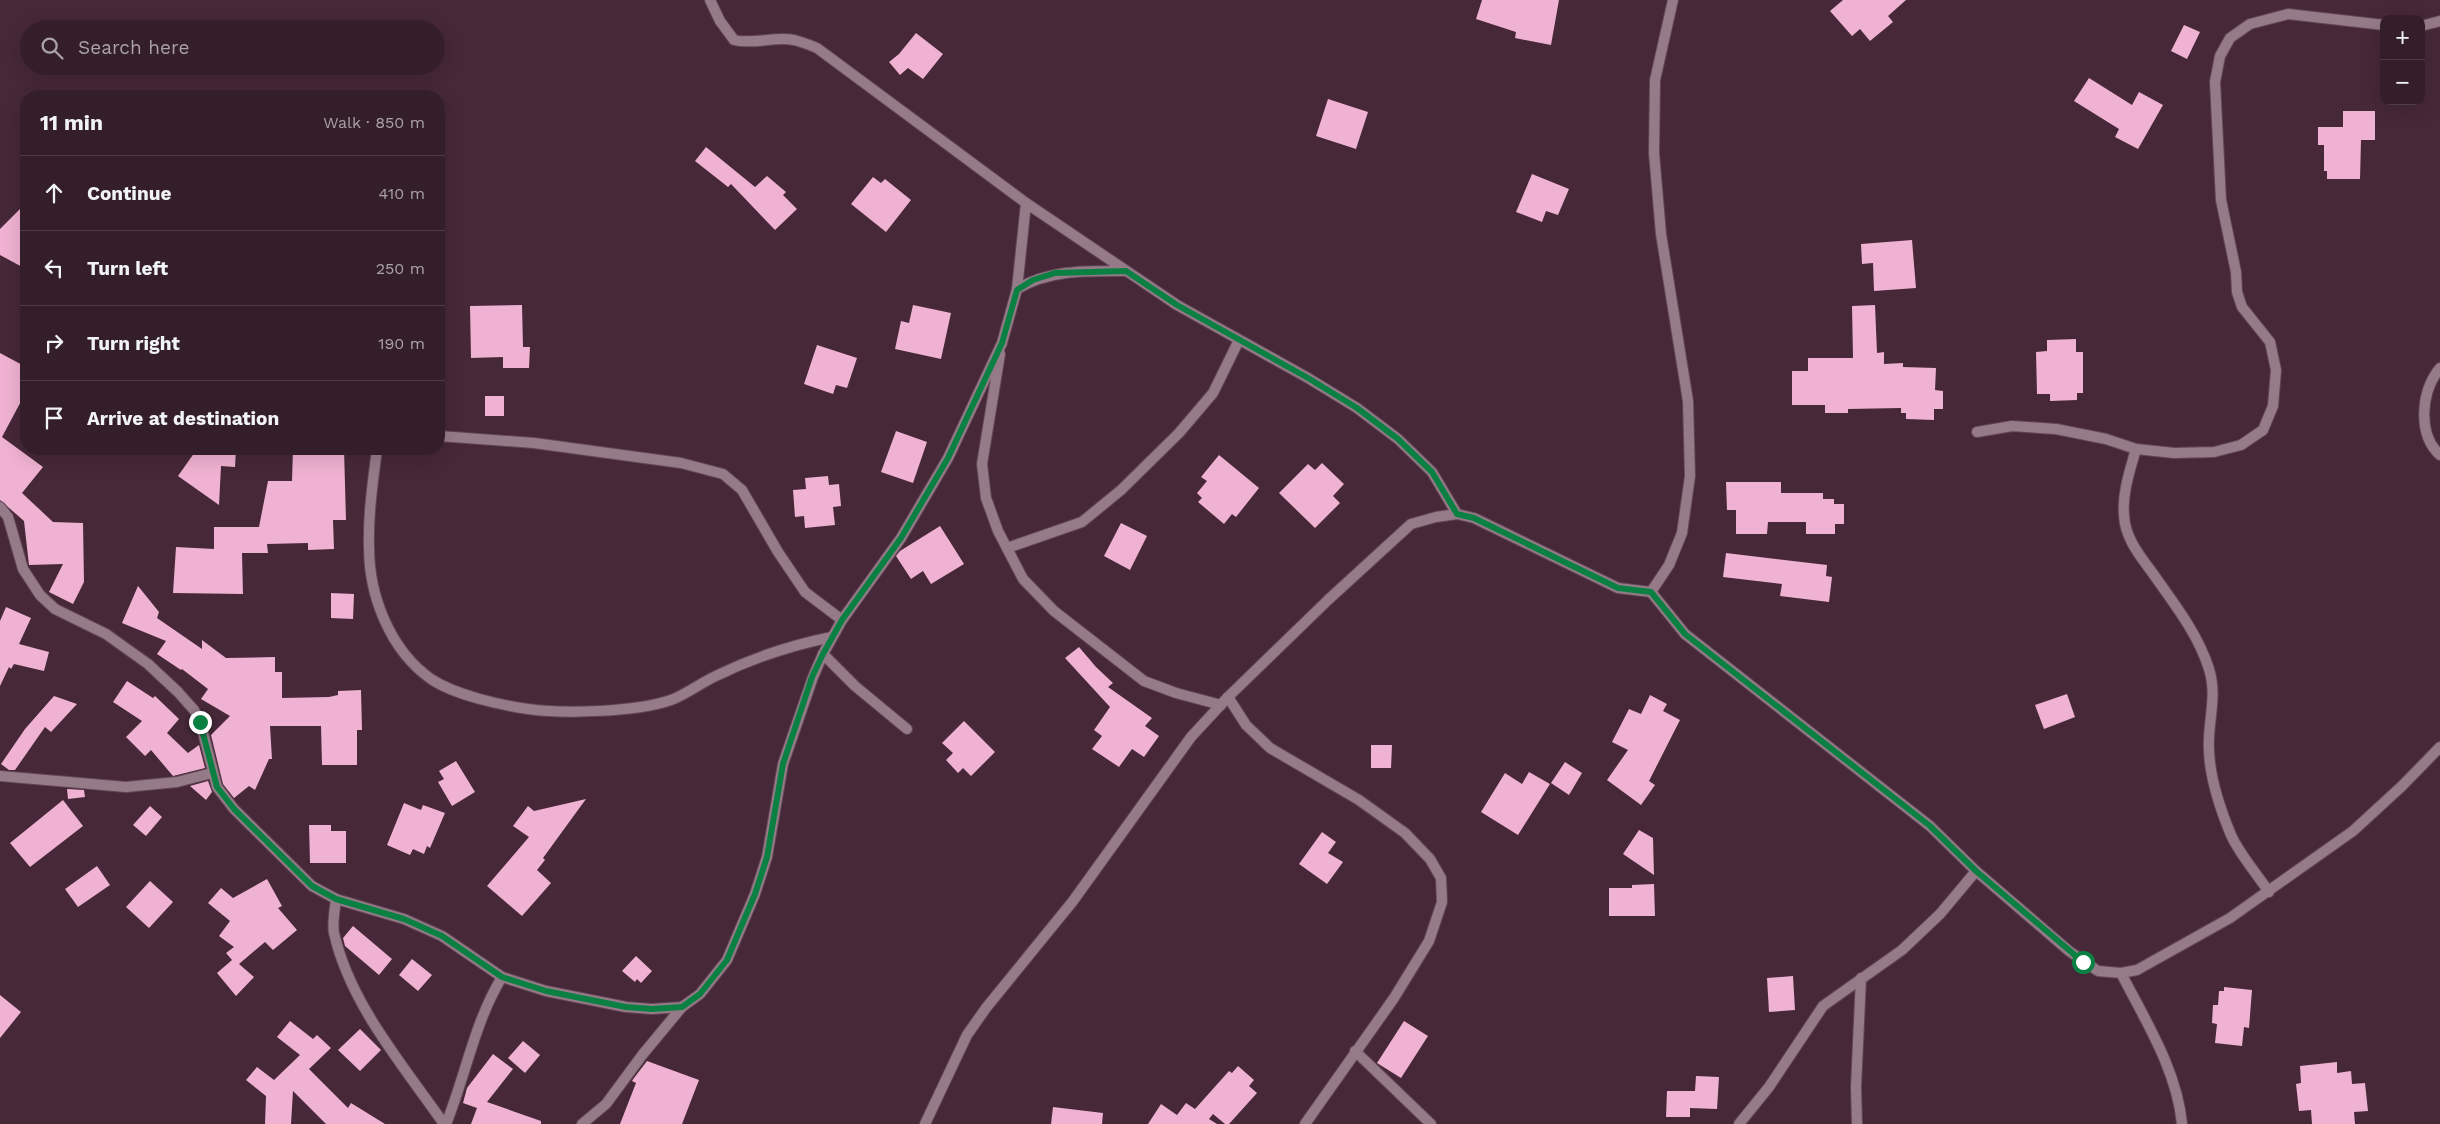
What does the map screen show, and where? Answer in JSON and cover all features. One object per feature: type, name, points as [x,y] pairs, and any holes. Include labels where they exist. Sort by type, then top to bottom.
[{"type":"street","points":[[710,0],[720,21],[734,40],[747,43],[793,40],[817,48],[1026,203],[1126,271],[1177,305],[1308,378],[1357,408],[1398,439],[1432,472],[1457,514]]},
{"type":"street","points":[[1651,592],[1669,565],[1682,532],[1690,476],[1688,401],[1661,234],[1654,153],[1655,80],[1673,0]]},
{"type":"street","points":[[1977,432],[2012,426],[2056,429],[2106,439],[2136,449],[2174,453],[2214,452],[2241,444],[2263,430],[2273,406],[2276,370],[2270,342],[2242,307],[2237,292],[2236,272],[2221,200],[2215,82],[2220,56],[2230,38],[2250,24],[2288,14],[2380,25]]},
{"type":"street","points":[[2425,25],[2440,21]]},
{"type":"street","points":[[1026,203],[1017,290],[1002,343],[982,464],[986,498],[998,532],[1023,579],[1054,611],[1144,681],[1176,693],[1224,701],[1270,748],[1358,800],[1405,833],[1430,859],[1441,878],[1442,902],[1429,941],[1394,998],[1305,1124]]},
{"type":"street","points":[[1017,290],[1033,280],[1055,273],[1126,271]]},
{"type":"street","points":[[1007,548],[1082,522],[1121,490],[1179,433],[1213,393],[1239,340]]},
{"type":"street","points":[[588,1122],[606,1104],[643,1054],[682,1007],[700,994],[727,960],[755,894],[767,857],[783,764],[812,677],[842,620],[901,538],[948,458],[1002,343]]},
{"type":"street","points":[[2440,368],[2432,378],[2425,406],[2425,431],[2432,448],[2440,455]]},
{"type":"street","points":[[445,436],[534,443],[681,463],[723,474],[742,490],[778,552],[805,592],[842,620]]},
{"type":"street","points":[[2136,449],[2128,480],[2124,517],[2132,545],[2192,630],[2201,648],[2210,671],[2214,701],[2210,724],[2209,752],[2216,788],[2232,836],[2269,892]]},
{"type":"street","points":[[377,455],[369,547],[373,586],[387,628],[399,648],[431,679],[465,694],[507,706],[546,712],[586,712],[659,703],[672,700],[749,660],[789,646],[832,637]]},
{"type":"street","points":[[0,507],[8,517],[24,568],[40,595],[55,609],[106,634],[148,664],[194,710],[200,722],[217,787],[234,809],[312,886],[336,899],[404,919],[442,936],[502,977],[546,991],[626,1007],[652,1009],[682,1007]]},
{"type":"street","points":[[925,1124],[967,1035],[1073,901],[1191,737],[1224,701],[1328,600],[1412,524],[1436,517],[1457,514],[1474,518],[1618,588],[1651,592],[1685,634],[1930,826],[1976,871],[2083,962],[2098,970],[2121,973],[2137,970],[2230,918],[2353,831],[2402,786],[2440,747]]},
{"type":"street","points":[[823,654],[855,686],[907,729]]},
{"type":"street","points":[[0,776],[126,787],[177,782],[212,773]]},
{"type":"street","points":[[1739,1124],[1769,1087],[1823,1006],[1902,950],[1940,914],[1976,871]]},
{"type":"street","points":[[336,899],[334,931],[352,984],[380,1032],[445,1124]]},
{"type":"street","points":[[2121,973],[2151,1032],[2172,1081],[2180,1105],[2182,1124]]},
{"type":"street","points":[[445,1124],[460,1090],[474,1035],[488,1000],[502,977]]},
{"type":"street","points":[[1857,1124],[1856,1078],[1861,978]]},
{"type":"street","points":[[1355,1051],[1431,1124]]},
{"type":"building","points":[[1482,0],[1559,0],[1551,45],[1515,38],[1516,32],[1476,19]]},
{"type":"building","points":[[1843,0],[1906,0],[1888,16],[1893,22],[1870,41],[1860,29],[1852,36],[1830,11]]},
{"type":"building","points":[[2184,25],[2200,32],[2187,59],[2171,51]]},
{"type":"building","points":[[916,33],[943,54],[923,79],[908,68],[900,75],[889,62],[899,54]]},
{"type":"building","points":[[2089,78],[2132,105],[2139,92],[2163,105],[2138,149],[2115,137],[2119,129],[2074,101]]},
{"type":"building","points":[[1328,99],[1368,112],[1356,149],[1316,136]]},
{"type":"building","points":[[2343,111],[2375,111],[2375,140],[2361,140],[2360,179],[2327,179],[2327,171],[2324,171],[2324,145],[2318,145],[2318,127],[2343,127]]},
{"type":"building","points":[[706,147],[755,187],[767,176],[786,192],[783,195],[797,209],[775,230],[731,184],[728,187],[695,161]]},
{"type":"building","points":[[1532,174],[1569,189],[1558,215],[1546,211],[1542,222],[1516,212]]},
{"type":"building","points":[[873,177],[881,183],[885,179],[911,200],[886,232],[851,204]]},
{"type":"building","points":[[20,209],[20,266],[0,255],[0,229]]},
{"type":"building","points":[[1912,240],[1916,288],[1874,291],[1873,263],[1862,264],[1861,244]]},
{"type":"building","points":[[522,305],[523,347],[530,347],[529,368],[503,368],[503,357],[471,358],[470,306]]},
{"type":"building","points":[[913,305],[951,313],[941,359],[895,349],[901,321],[909,323]]},
{"type":"building","points":[[1875,305],[1877,353],[1884,352],[1884,364],[1903,363],[1903,367],[1936,368],[1935,390],[1943,391],[1943,409],[1934,409],[1934,420],[1906,419],[1906,413],[1901,413],[1901,408],[1848,409],[1848,413],[1825,413],[1825,405],[1792,405],[1792,371],[1808,371],[1808,358],[1853,358],[1852,306]]},
{"type":"building","points":[[2076,339],[2076,352],[2083,352],[2083,393],[2077,393],[2077,400],[2050,401],[2050,394],[2037,394],[2036,352],[2047,351],[2047,340]]},
{"type":"building","points":[[817,345],[857,358],[847,388],[836,385],[833,394],[804,384]]},
{"type":"building","points":[[0,353],[20,364],[20,403],[2,437],[20,450],[20,455],[27,455],[43,467],[22,493],[53,522],[83,523],[84,582],[73,604],[49,592],[63,564],[29,565],[24,521],[0,500]]},
{"type":"building","points":[[485,396],[504,396],[504,416],[485,416]]},
{"type":"building","points":[[896,431],[927,442],[913,483],[881,472]]},
{"type":"building","points":[[193,455],[236,455],[235,467],[221,466],[219,505],[178,476]]},
{"type":"building","points":[[293,455],[344,455],[346,520],[333,520],[334,549],[308,550],[308,543],[267,544],[268,553],[242,553],[243,594],[173,593],[176,547],[214,549],[214,527],[259,527],[268,481],[292,481]]},
{"type":"building","points":[[1219,455],[1259,488],[1236,517],[1232,514],[1224,524],[1198,502],[1202,498],[1197,493],[1207,481],[1201,477]]},
{"type":"building","points":[[1322,463],[1344,484],[1333,496],[1340,503],[1315,528],[1279,493],[1308,464],[1315,470]]},
{"type":"building","points":[[828,476],[829,485],[839,484],[841,506],[833,507],[835,525],[805,528],[804,516],[795,517],[793,490],[806,489],[805,478]]},
{"type":"building","points":[[1726,482],[1781,482],[1781,493],[1823,493],[1823,499],[1834,499],[1834,504],[1844,504],[1844,524],[1835,524],[1835,534],[1806,534],[1806,522],[1768,522],[1767,534],[1736,534],[1736,510],[1727,510]]},
{"type":"building","points":[[1121,523],[1147,536],[1130,570],[1104,556]]},
{"type":"building","points":[[940,526],[964,564],[931,584],[923,571],[911,579],[896,556],[900,551]]},
{"type":"building","points":[[1726,553],[1827,565],[1826,576],[1832,577],[1829,602],[1780,596],[1782,584],[1723,577]]},
{"type":"building","points":[[138,586],[159,612],[157,618],[202,649],[202,640],[226,658],[275,657],[275,672],[282,672],[282,698],[329,697],[338,695],[338,691],[361,690],[362,730],[357,730],[357,765],[322,765],[321,726],[270,726],[272,759],[269,759],[255,790],[249,786],[234,798],[223,784],[211,735],[230,716],[201,699],[208,689],[182,669],[157,654],[166,641],[122,623]]},
{"type":"building","points":[[331,593],[354,594],[353,619],[331,618]]},
{"type":"building","points":[[6,607],[31,618],[19,644],[49,652],[44,671],[14,664],[11,669],[9,667],[0,686],[0,621]]},
{"type":"building","points":[[1079,647],[1113,683],[1108,687],[1152,718],[1145,726],[1159,736],[1144,757],[1132,749],[1119,767],[1092,749],[1102,736],[1094,730],[1110,707],[1065,658]]},
{"type":"building","points":[[127,681],[153,698],[155,696],[179,719],[167,733],[188,753],[199,745],[205,768],[173,776],[151,750],[145,756],[126,737],[142,721],[113,702]]},
{"type":"building","points":[[2067,694],[2075,717],[2044,729],[2035,705]]},
{"type":"building","points":[[1650,695],[1667,704],[1663,711],[1680,720],[1649,781],[1655,785],[1641,805],[1607,780],[1628,750],[1612,742],[1629,709],[1641,714]]},
{"type":"building","points":[[54,696],[77,704],[51,732],[45,727],[15,770],[9,770],[1,764],[25,729]]},
{"type":"building","points":[[964,721],[995,752],[971,776],[963,768],[958,773],[946,760],[953,753],[942,743]]},
{"type":"building","points":[[1371,745],[1392,745],[1391,768],[1371,768]]},
{"type":"building","points":[[456,761],[475,792],[452,806],[438,782],[444,779],[439,771]]},
{"type":"building","points":[[1565,762],[1582,773],[1569,795],[1551,783]]},
{"type":"building","points":[[1529,772],[1550,784],[1518,835],[1481,812],[1505,773],[1522,784]]},
{"type":"building","points":[[208,781],[212,792],[206,800],[190,786]]},
{"type":"building","points":[[67,789],[84,790],[85,797],[68,799]]},
{"type":"building","points":[[586,799],[543,858],[545,860],[537,870],[551,883],[522,916],[487,886],[529,837],[513,826],[528,806],[534,811]]},
{"type":"building","points":[[63,800],[83,826],[30,867],[10,843]]},
{"type":"building","points":[[404,803],[421,810],[423,805],[445,813],[430,848],[427,846],[424,854],[413,849],[410,855],[387,845]]},
{"type":"building","points":[[150,806],[162,817],[146,836],[133,825]]},
{"type":"building","points":[[309,825],[331,825],[331,831],[346,831],[346,863],[310,863]]},
{"type":"building","points":[[1639,830],[1653,838],[1654,875],[1623,854]]},
{"type":"building","points":[[1322,832],[1336,842],[1328,853],[1343,862],[1327,884],[1299,864]]},
{"type":"building","points":[[97,866],[110,885],[78,907],[65,889]]},
{"type":"building","points":[[267,879],[282,906],[278,908],[297,930],[273,950],[265,942],[239,964],[254,977],[236,996],[217,973],[232,960],[226,953],[234,947],[219,936],[230,921],[208,903],[221,888],[233,898]]},
{"type":"building","points":[[150,881],[173,902],[149,928],[126,907]]},
{"type":"building","points":[[1654,884],[1655,916],[1609,916],[1609,888],[1632,888],[1632,885]]},
{"type":"building","points":[[353,926],[392,959],[379,975],[345,946],[343,938]]},
{"type":"building","points":[[636,956],[652,971],[641,983],[637,979],[635,982],[622,971]]},
{"type":"building","points":[[412,959],[432,975],[418,991],[399,975]]},
{"type":"building","points":[[1793,976],[1795,1010],[1769,1012],[1767,978]]},
{"type":"building","points":[[2224,987],[2252,990],[2249,1028],[2244,1027],[2242,1046],[2215,1043],[2217,1024],[2212,1023],[2213,1005],[2218,1005],[2219,991],[2224,991]]},
{"type":"building","points":[[0,995],[21,1012],[0,1038]]},
{"type":"building","points":[[290,1021],[313,1039],[317,1035],[331,1048],[309,1069],[348,1108],[351,1103],[385,1124],[326,1124],[293,1091],[291,1124],[265,1124],[266,1096],[246,1080],[257,1067],[274,1080],[300,1055],[277,1037]]},
{"type":"building","points":[[1404,1021],[1428,1036],[1401,1078],[1377,1063]]},
{"type":"building","points":[[360,1029],[381,1050],[360,1071],[338,1050]]},
{"type":"building","points":[[523,1041],[540,1055],[525,1073],[508,1058]]},
{"type":"building","points":[[493,1054],[513,1069],[487,1102],[541,1121],[541,1124],[471,1124],[477,1108],[463,1103],[467,1088]]},
{"type":"building","points":[[647,1061],[699,1080],[682,1124],[620,1124],[636,1083],[632,1081]]},
{"type":"building","points":[[2337,1062],[2337,1073],[2351,1071],[2352,1084],[2365,1083],[2368,1111],[2354,1112],[2355,1124],[2312,1124],[2311,1110],[2299,1111],[2296,1084],[2301,1083],[2300,1066]]},
{"type":"building","points":[[1238,1066],[1254,1080],[1249,1086],[1257,1093],[1229,1124],[1225,1124],[1213,1114],[1209,1119],[1217,1124],[1148,1124],[1161,1104],[1177,1115],[1186,1103],[1195,1109],[1229,1071],[1232,1073]]},
{"type":"building","points":[[1696,1076],[1719,1077],[1717,1109],[1690,1108],[1690,1117],[1666,1117],[1667,1091],[1695,1091]]},
{"type":"building","points":[[1053,1107],[1103,1113],[1102,1124],[1051,1124]]},
{"type":"route","points":[[200,722],[217,787],[234,809],[312,886],[336,899],[404,919],[442,936],[502,977],[546,991],[626,1007],[652,1009],[682,1007],[700,994],[727,960],[755,894],[767,857],[783,764],[812,677],[842,620],[901,538],[948,458],[1002,343],[1017,290],[1033,280],[1055,273],[1126,271],[1177,305],[1308,378],[1357,408],[1398,439],[1432,472],[1457,514],[1474,518],[1618,588],[1651,592],[1685,634],[1930,826],[1976,871],[2083,962]]}]
